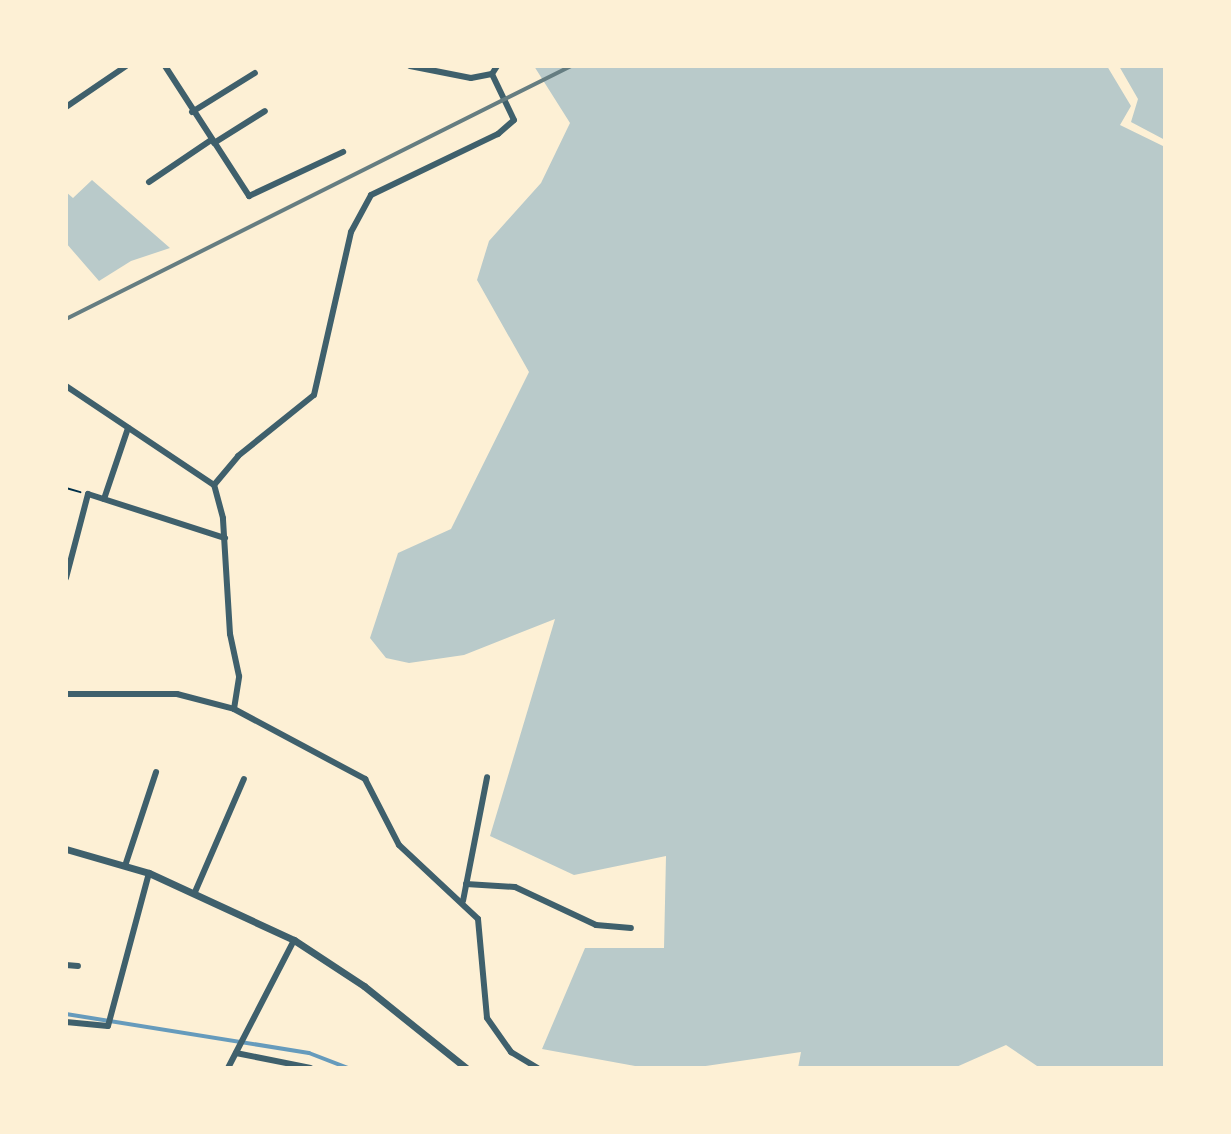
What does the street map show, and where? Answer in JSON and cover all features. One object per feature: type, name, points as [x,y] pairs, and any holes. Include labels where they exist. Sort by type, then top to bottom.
[{"type":"street","points":[[66,107],[126,66]]},
{"type":"street","points":[[165,66],[249,196],[343,152]]},
{"type":"street","points":[[410,66],[471,78],[492,74],[497,66]]},
{"type":"street","points":[[192,112],[255,73]]},
{"type":"street","points":[[214,485],[238,456],[314,395],[351,232],[371,195],[498,134],[514,120],[492,74]]},
{"type":"street","points":[[149,182],[265,111]]},
{"type":"street","points":[[66,386],[214,485],[225,538],[230,634],[239,676],[234,709]]},
{"type":"street","points":[[104,499],[128,428]]},
{"type":"street","points":[[66,578],[88,494],[225,538]]},
{"type":"street","points":[[66,694],[177,694],[234,709],[365,779],[399,845],[463,901],[482,930],[487,1018],[511,1052],[538,1068]]},
{"type":"street","points":[[125,866],[156,772]]},
{"type":"street","points":[[463,901],[487,777]]},
{"type":"street","points":[[195,892],[244,779]]},
{"type":"street","points":[[66,849],[149,873],[294,940],[364,986],[466,1068]]},
{"type":"street","points":[[66,1022],[108,1026],[149,873]]},
{"type":"street","points":[[466,884],[515,887],[596,925],[631,928]]},
{"type":"street","points":[[228,1068],[294,940]]},
{"type":"street","points":[[66,965],[78,966]]},
{"type":"street","points":[[236,1053],[311,1068]]},
{"type":"path","points":[[66,488],[88,494]]},
{"type":"shaded area","points":[[534,66],[1107,66],[1131,106],[1120,125],[1165,147],[1165,1068],[1040,1068],[1006,1045],[954,1068],[798,1068],[801,1052],[692,1068],[646,1068],[542,1049],[585,948],[664,948],[666,856],[574,875],[490,836],[555,619],[464,655],[409,663],[386,658],[370,638],[398,553],[451,529],[529,372],[477,280],[489,241],[541,183],[570,123]]},
{"type":"shaded area","points":[[1119,66],[1165,66],[1165,140],[1131,122],[1138,99]]},
{"type":"shaded area","points":[[92,180],[170,248],[131,261],[99,281],[66,243],[66,192],[73,198]]},
{"type":"waterway","points":[[66,1014],[309,1053],[348,1068]]},
{"type":"railway","points":[[66,319],[571,66]]}]
